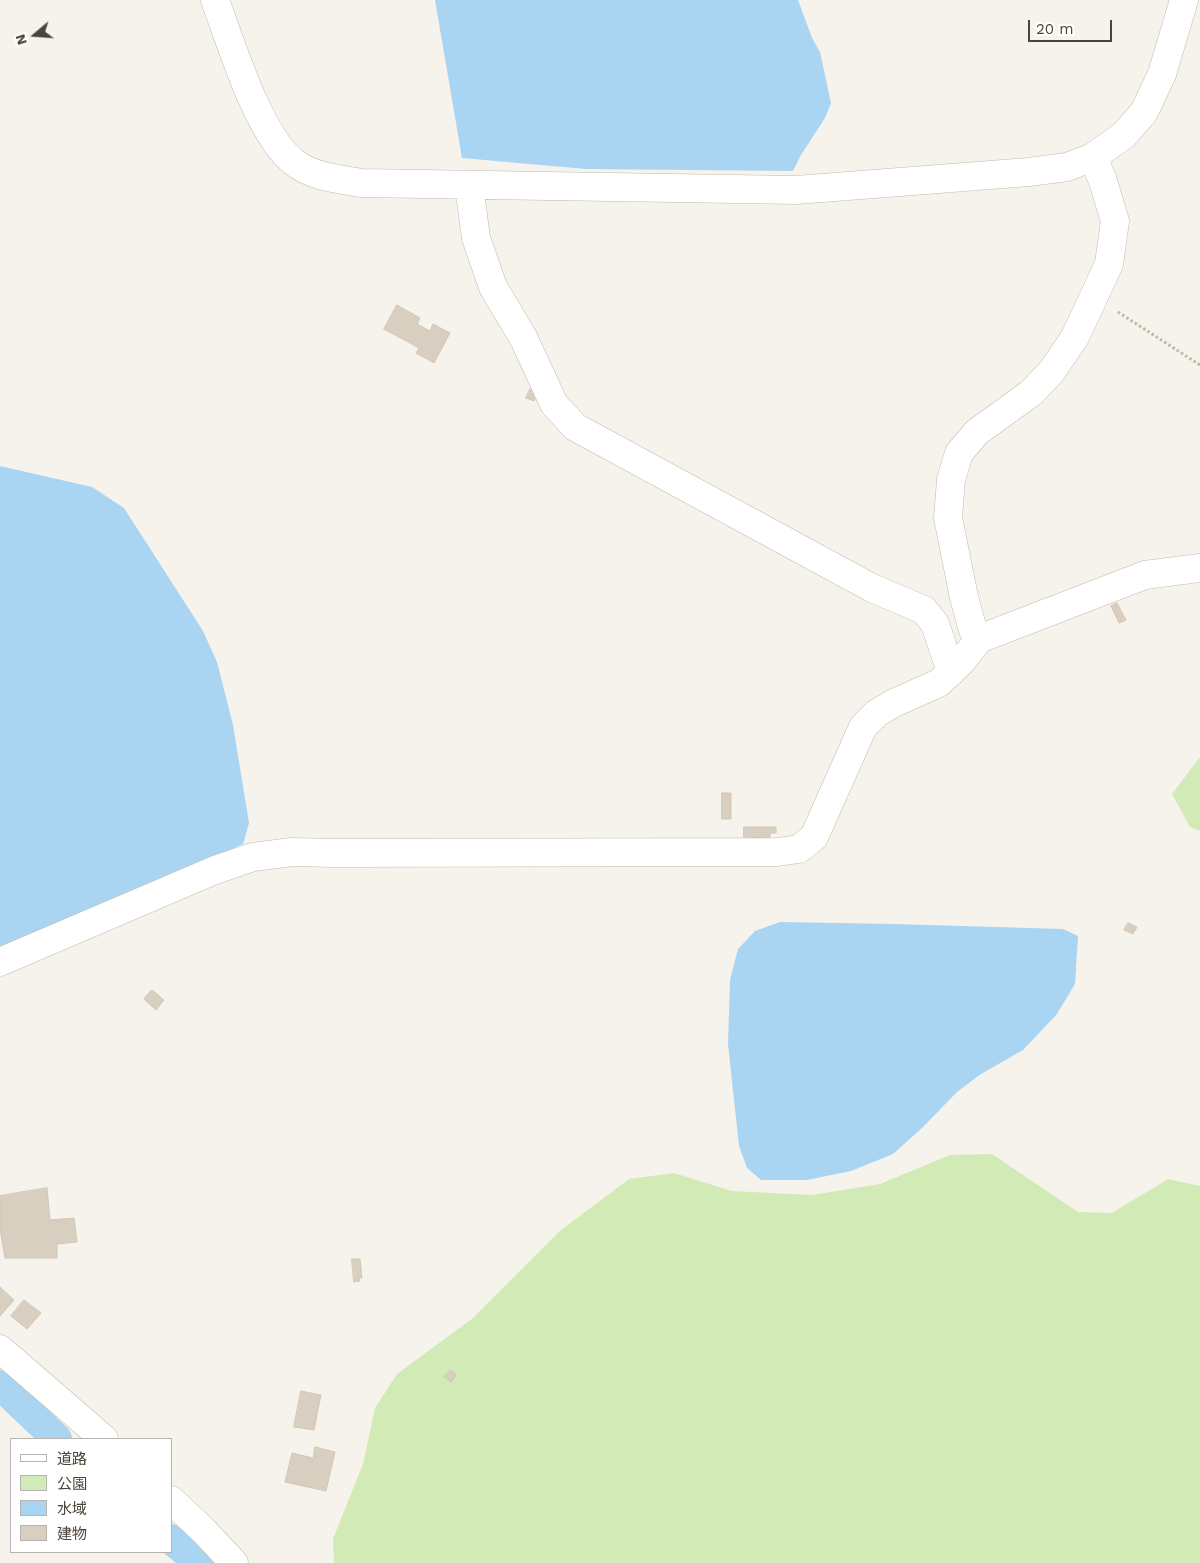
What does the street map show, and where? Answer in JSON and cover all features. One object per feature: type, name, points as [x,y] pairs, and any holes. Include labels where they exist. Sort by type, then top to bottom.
[{"type":"street","points":[[215,0],[259,112],[277,145],[296,164],[318,175],[361,184],[796,190],[1029,172],[1067,167],[1093,157],[1124,135],[1144,112],[1162,74],[1184,0]]},
{"type":"street","points":[[979,639],[973,630],[964,597],[948,518],[951,480],[959,453],[977,432],[1031,393],[1052,371],[1075,337],[1109,264],[1115,221],[1103,181],[1093,157]]},
{"type":"street","points":[[469,185],[476,238],[494,288],[524,339],[554,404],[575,426],[872,588],[924,610],[935,624],[951,672]]},
{"type":"street","points":[[0,962],[215,870],[253,857],[292,852],[584,854],[777,852],[799,849],[814,836],[863,727],[877,713],[894,703],[939,683],[979,639],[1145,575],[1200,568]]},
{"type":"street","points":[[0,1349],[103,1438]]},
{"type":"street","points":[[172,1501],[234,1563]]},
{"type":"path","points":[[1094,297],[1200,364]]},
{"type":"green space","points":[[1200,757],[1200,831],[1190,827],[1172,794]]},
{"type":"green space","points":[[992,1154],[1078,1212],[1112,1213],[1168,1179],[1200,1186],[1200,1563],[334,1563],[333,1539],[363,1464],[375,1408],[397,1374],[473,1318],[561,1230],[629,1179],[674,1173],[732,1191],[812,1195],[880,1184],[950,1155]]},
{"type":"water","points":[[435,0],[798,0],[812,38],[820,52],[831,103],[825,118],[793,171],[586,169],[462,158]]},
{"type":"water","points":[[0,466],[92,487],[124,508],[203,631],[217,662],[233,725],[249,823],[243,844],[0,951]]},
{"type":"water","points":[[780,922],[1063,929],[1078,936],[1075,984],[1057,1014],[1023,1050],[981,1074],[957,1092],[893,1154],[851,1171],[807,1180],[761,1180],[747,1168],[739,1146],[728,1044],[730,980],[738,949],[755,931]]},
{"type":"building","points":[[397,305],[420,318],[417,324],[430,331],[433,324],[450,333],[434,363],[416,353],[419,348],[384,329]]},
{"type":"building","points":[[530,389],[538,393],[534,401],[526,398]]},
{"type":"building","points":[[1117,603],[1126,620],[1119,623],[1111,606]]},
{"type":"building","points":[[722,793],[731,793],[731,819],[722,819]]},
{"type":"building","points":[[744,827],[776,827],[776,833],[770,833],[770,838],[744,837]]},
{"type":"building","points":[[1128,923],[1137,927],[1133,934],[1124,930]]},
{"type":"building","points":[[152,990],[164,1000],[156,1010],[144,999]]},
{"type":"building","points":[[47,1188],[50,1220],[74,1218],[77,1242],[57,1244],[57,1258],[5,1258],[0,1229],[0,1196]]},
{"type":"building","points":[[352,1259],[360,1259],[362,1278],[359,1278],[360,1281],[354,1282]]},
{"type":"building","points":[[0,1287],[14,1300],[0,1316]]},
{"type":"building","points":[[24,1300],[41,1313],[27,1329],[11,1316]]},
{"type":"building","points":[[451,1370],[456,1375],[451,1382],[444,1377]]},
{"type":"building","points":[[301,1391],[321,1395],[314,1430],[294,1427]]},
{"type":"building","points":[[315,1447],[335,1452],[326,1491],[285,1482],[292,1453],[313,1458]]},
{"type":"waterway","points":[[0,1385],[56,1438]]},
{"type":"waterway","points":[[172,1540],[199,1563]]}]
